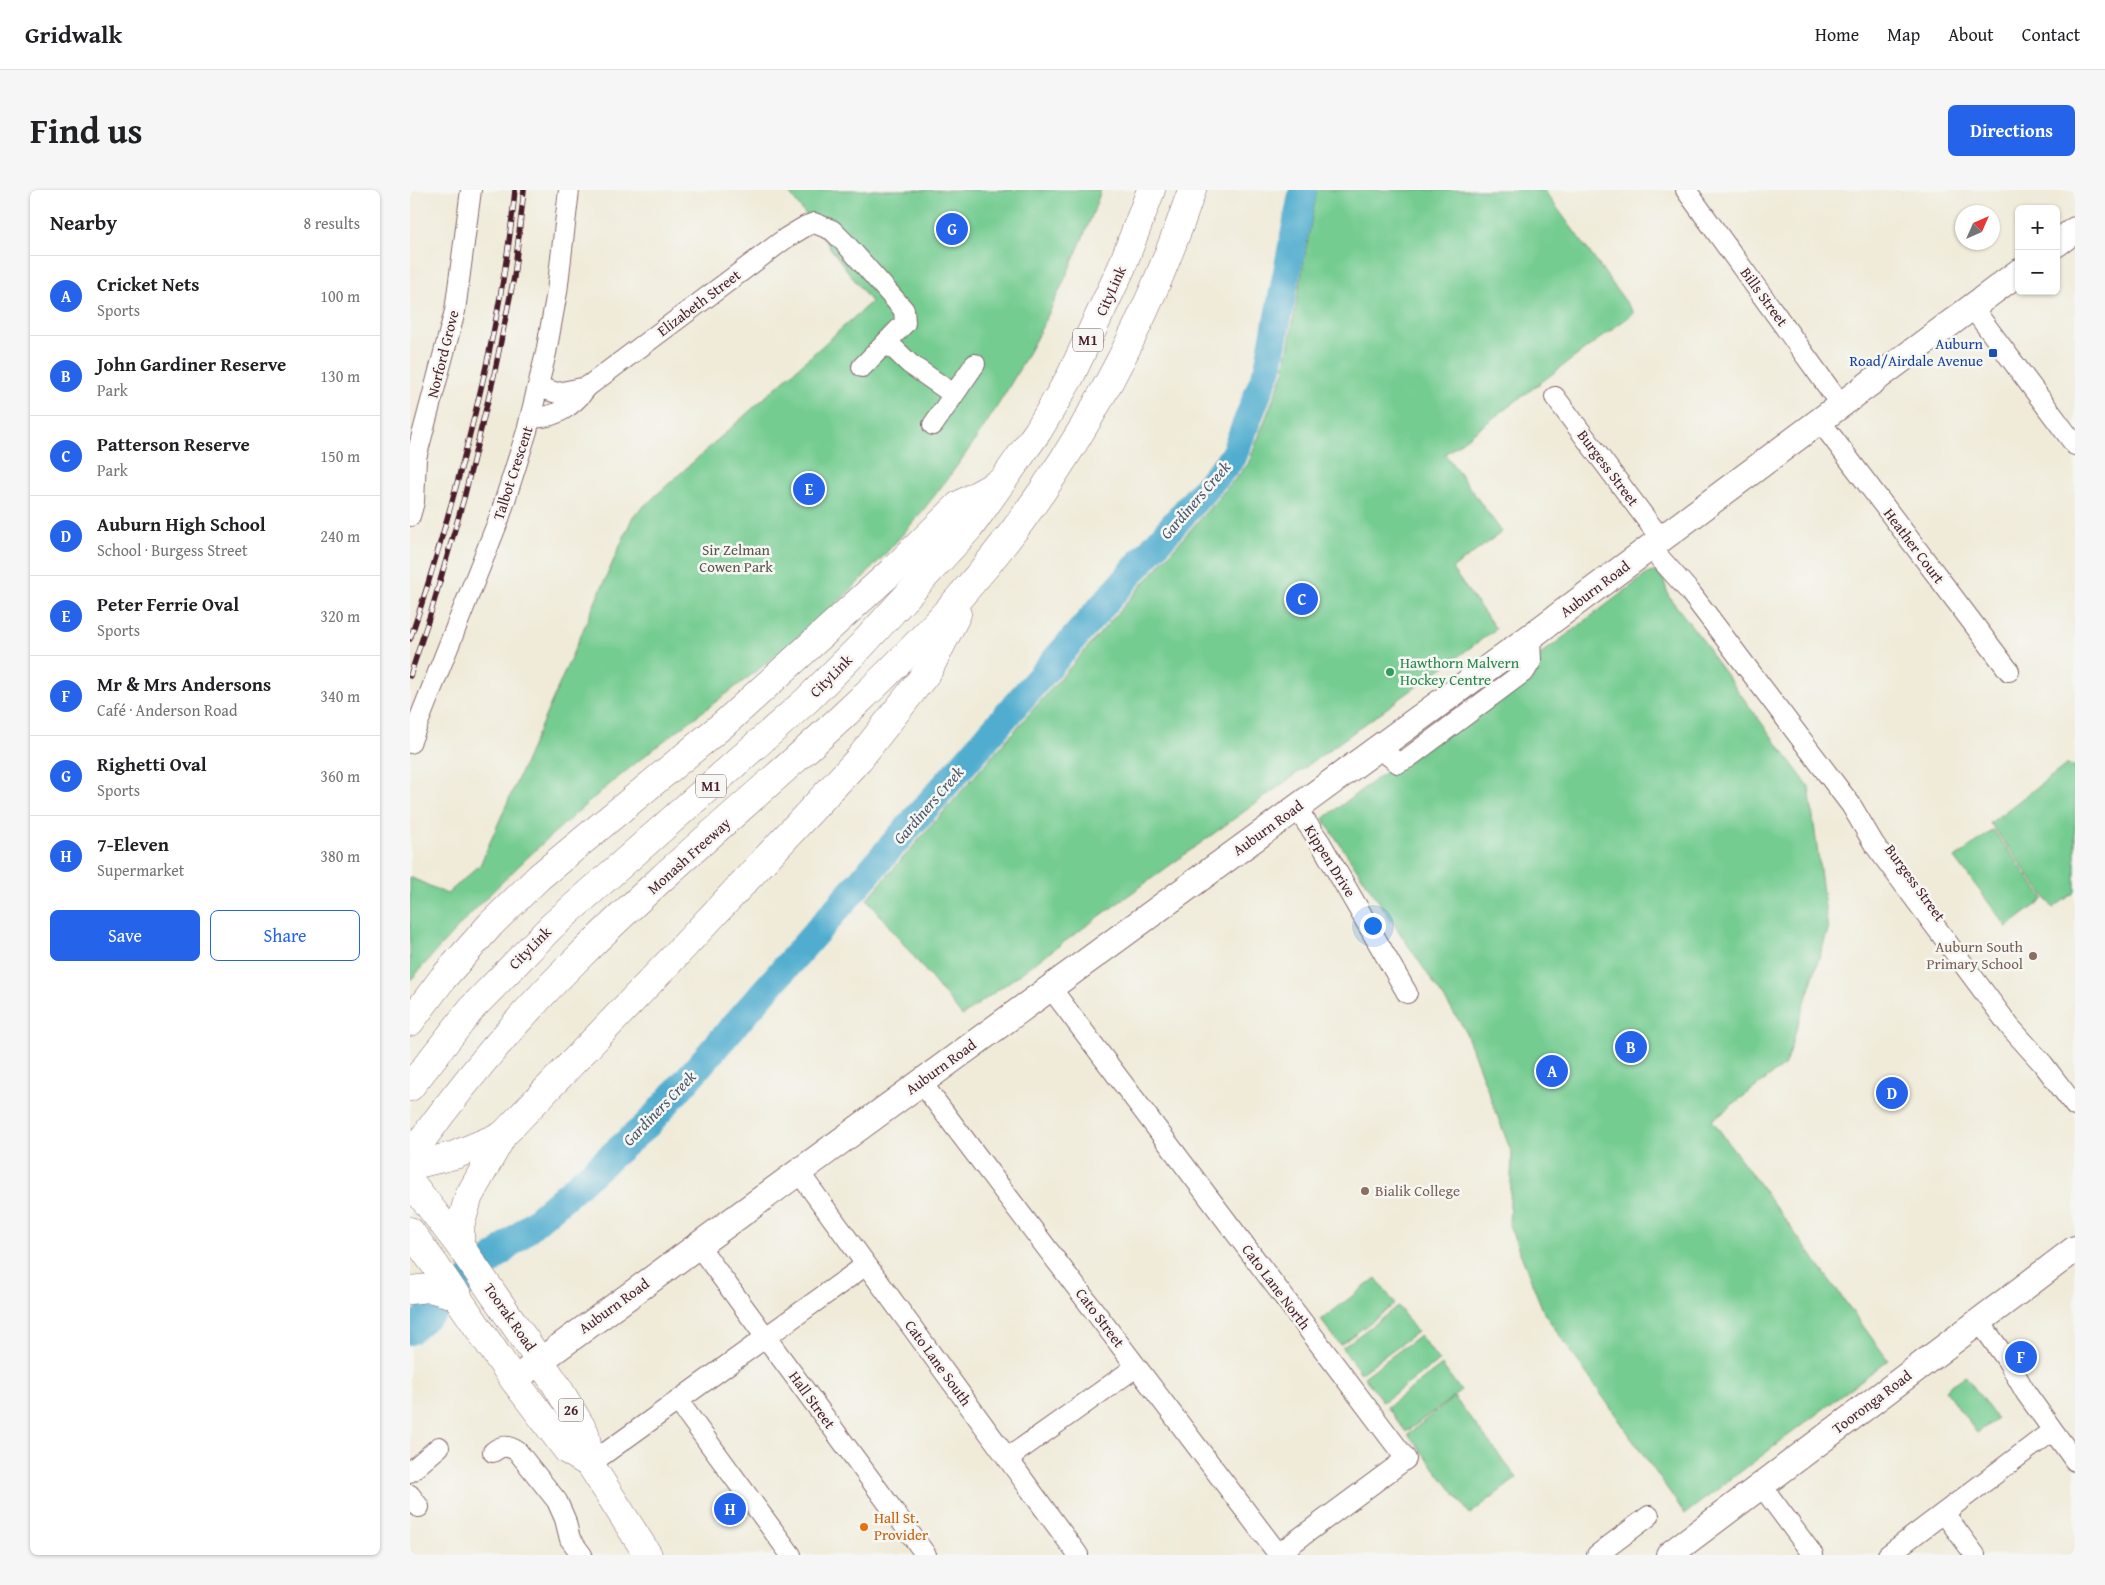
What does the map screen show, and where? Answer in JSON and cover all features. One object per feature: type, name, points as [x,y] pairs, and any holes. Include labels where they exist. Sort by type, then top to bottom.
[{"type":"highway","name":"CityLink","points":[[410,1087],[472,1008],[551,927],[807,700],[861,646],[970,527],[1038,431],[1074,368],[1121,269],[1151,190]]},
{"type":"highway","name":"M1","points":[[974,582],[1033,506],[1096,406],[1141,320],[1165,265],[1192,190]]},
{"type":"highway","points":[[410,1022],[443,978],[492,924],[539,877],[725,723],[891,572],[959,505],[1005,480]]},
{"type":"highway","points":[[460,1246],[464,1211],[469,1196],[475,1161],[503,1135],[673,958],[859,759],[928,671],[974,582]]},
{"type":"highway","name":"Monash Freeway","points":[[415,1155],[469,1078],[499,1042],[577,958],[832,728],[891,670],[974,582]]},
{"type":"highway","points":[[415,1155],[455,1156],[475,1161]]},
{"type":"highway","name":"Toorak Road","points":[[410,1181],[460,1246],[540,1361],[585,1433],[590,1464],[648,1555]]},
{"type":"highway","name":"Toorak Road","points":[[410,1232],[465,1307],[514,1380],[567,1450],[590,1464]]},
{"type":"highway","points":[[410,1290],[429,1288],[465,1307]]},
{"type":"main road","points":[[2060,241],[2075,230]]},
{"type":"main road","name":"Auburn Road","points":[[514,1380],[1530,637],[2015,275]]},
{"type":"main road","name":"Tooronga Road","points":[[1669,1555],[2075,1249]]},
{"type":"street","name":"Norford Grove","points":[[410,516],[414,502],[416,458],[455,311],[471,190]]},
{"type":"street","name":"Talbot Crescent","points":[[410,743],[496,528],[531,417],[557,292],[568,190]]},
{"type":"street","name":"Bills Street","points":[[1686,190],[1842,405]]},
{"type":"street","name":"Elizabeth Street","points":[[531,417],[547,418],[565,409],[578,400],[587,387],[786,238],[806,226],[814,224],[832,230],[904,310],[905,323],[887,342]]},
{"type":"street","points":[[1972,307],[2073,438]]},
{"type":"street","points":[[862,367],[887,342],[910,364],[953,394]]},
{"type":"street","points":[[933,424],[975,364]]},
{"type":"street","name":"Elizabeth Street","points":[[538,387],[549,392],[564,393],[587,387]]},
{"type":"street","name":"Burgess Street","points":[[1555,397],[1657,542],[1672,558],[1690,592],[1851,805],[1874,844],[2010,1027],[2043,1064],[2075,1106]]},
{"type":"street","name":"Heather Court","points":[[1820,421],[2008,671]]},
{"type":"street","name":"Kippen Drive","points":[[1296,808],[1320,842],[1408,993]]},
{"type":"street","name":"Cato Lane North","points":[[1050,987],[1406,1460],[1279,1555]]},
{"type":"street","name":"Cato Street","points":[[921,1082],[1279,1555]]},
{"type":"street","name":"Cato Lane South","points":[[798,1171],[1078,1555]]},
{"type":"street","name":"Hall Street","points":[[698,1245],[926,1555]]},
{"type":"street","points":[[590,1464],[866,1265]]},
{"type":"street","points":[[1975,1325],[2007,1360],[2026,1393],[2075,1461]]},
{"type":"street","points":[[1008,1458],[1136,1366]]},
{"type":"street","points":[[678,1401],[791,1555]]},
{"type":"street","points":[[1888,1555],[2052,1430]]},
{"type":"street","points":[[492,1452],[504,1446],[514,1448],[518,1452],[557,1501],[565,1519],[570,1538],[582,1555]]},
{"type":"street","points":[[410,1472],[439,1447]]},
{"type":"street","points":[[1761,1485],[1813,1555]]},
{"type":"street","points":[[1944,1513],[1975,1555]]},
{"type":"street","points":[[1597,1555],[1649,1516]]},
{"type":"green space","name":"Sir Zelman Cowen Park","points":[[787,190],[1101,190],[1067,274],[1021,366],[995,411],[966,454],[902,535],[868,573],[808,630],[637,762],[547,839],[490,894],[410,981],[410,877],[447,894],[480,865],[633,516],[871,302]]},
{"type":"green space","points":[[1317,190],[1544,190],[1634,313],[1445,454],[1502,532],[1452,569],[1496,629],[962,1016],[867,899],[1248,464],[1284,371]]},
{"type":"green space","points":[[1652,572],[1658,573],[1664,581],[1669,597],[1705,643],[1713,657],[1809,787],[1828,930],[1785,1065],[1712,1120],[1888,1360],[1685,1514],[1544,1313],[1509,1225],[1512,1154],[1464,1028],[1323,819]]},
{"type":"green space","points":[[2066,765],[2075,766],[2075,892],[2053,908],[1990,823]]},
{"type":"green space","points":[[1993,830],[2044,899],[2007,927],[1955,858]]},
{"type":"green space","points":[[1376,1278],[1395,1304],[1340,1345],[1321,1320]]},
{"type":"green space","points":[[1398,1306],[1417,1332],[1361,1373],[1342,1348]]},
{"type":"green space","points":[[1420,1335],[1439,1361],[1383,1402],[1364,1377]]},
{"type":"green space","points":[[1442,1365],[1461,1391],[1406,1432],[1387,1407]]},
{"type":"green space","points":[[1965,1375],[1997,1419],[1977,1433],[1945,1390]]},
{"type":"green space","points":[[1454,1397],[1517,1478],[1470,1514],[1408,1434]]},
{"type":"waterway","name":"Gardiners Creek","points":[[410,1331],[648,1124],[1233,457],[1268,368],[1303,190]]},
{"type":"railway","points":[[410,639],[442,537],[477,405],[500,298],[515,190]]},
{"type":"railway","points":[[410,676],[431,612],[464,498],[493,380],[514,277],[524,190]]},
{"type":"place","name":"Righetti Oval","points":[[952,229]]},
{"type":"place","name":"Auburn Road/Airdale Avenue","points":[[1993,353]]},
{"type":"place","name":"Peter Ferrie Oval","points":[[809,489]]},
{"type":"place","name":"Patterson Reserve","points":[[1302,599]]},
{"type":"place","name":"Hawthorn Malvern Hockey Centre","points":[[1390,672]]},
{"type":"place","name":"Auburn South Primary School","points":[[2033,956]]},
{"type":"place","name":"John Gardiner Reserve","points":[[1631,1047]]},
{"type":"place","name":"Cricket Nets","points":[[1552,1071]]},
{"type":"place","name":"Auburn High School","points":[[1892,1093]]},
{"type":"place","name":"Bialik College","points":[[1365,1191]]},
{"type":"place","name":"Mr & Mrs Andersons","points":[[2021,1357]]},
{"type":"place","name":"7-Eleven","points":[[730,1509]]},
{"type":"place","name":"Hall St. Provider","points":[[864,1527]]}]
